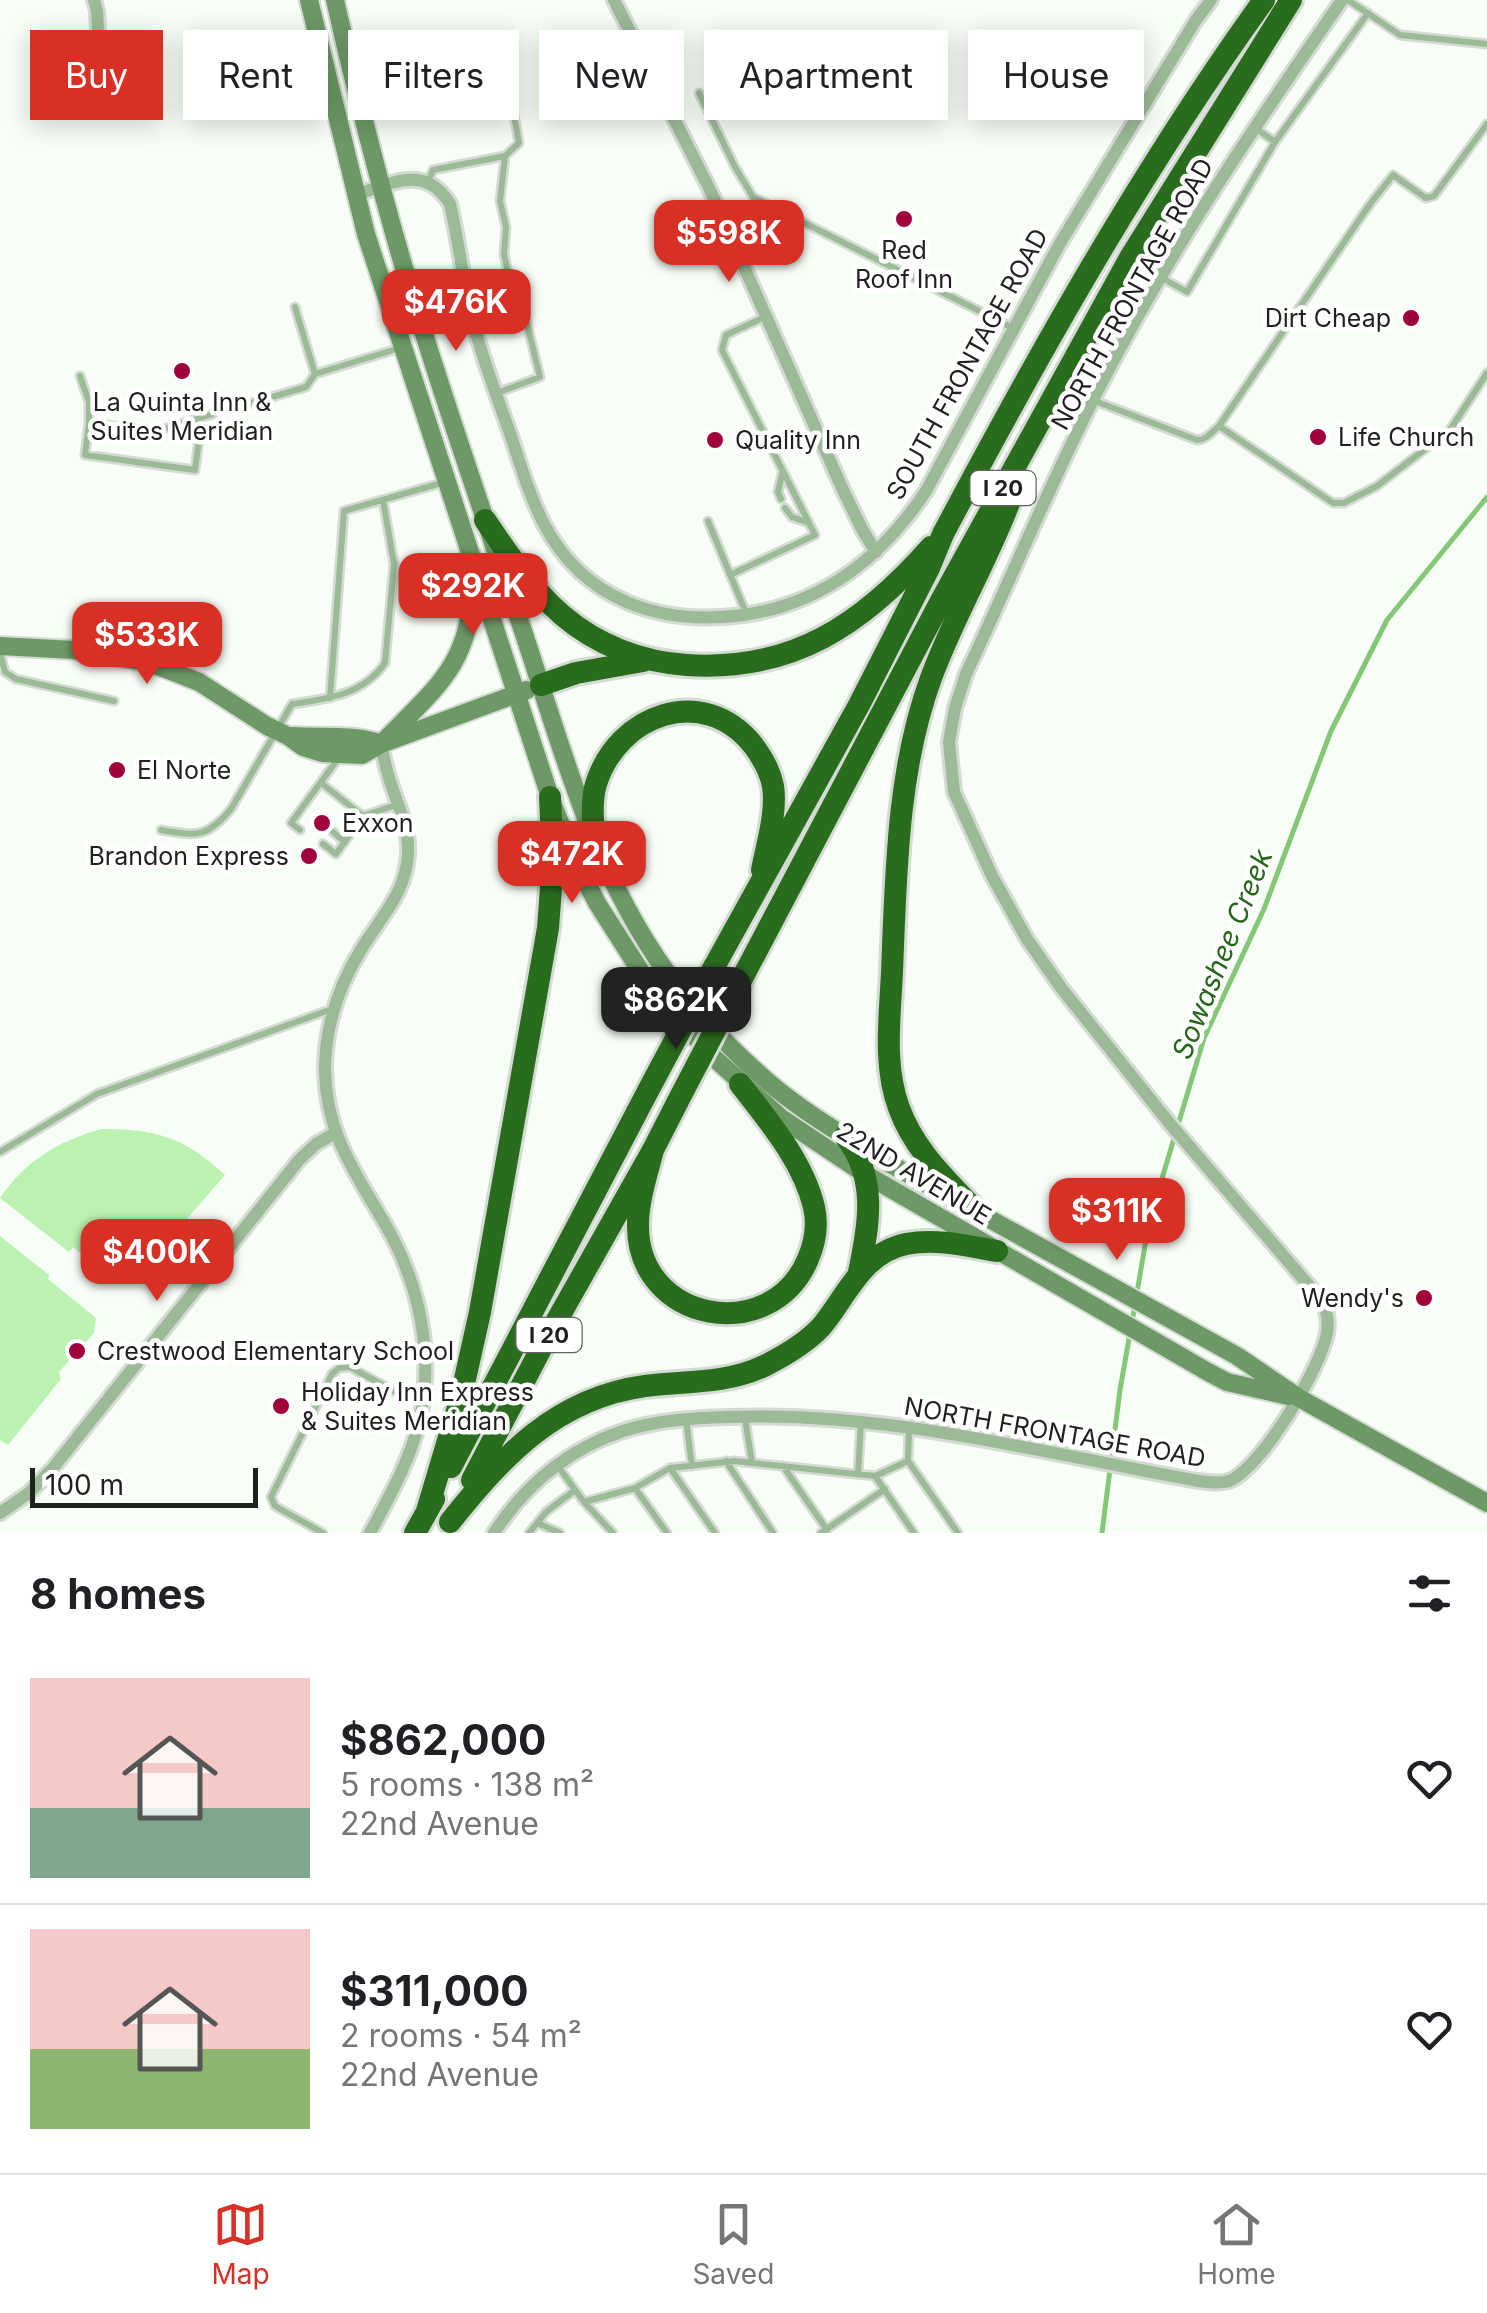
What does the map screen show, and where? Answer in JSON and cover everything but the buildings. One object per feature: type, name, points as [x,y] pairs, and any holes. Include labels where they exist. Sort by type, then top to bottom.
[{"type":"highway","name":"I 20","points":[[416,1533],[714,967],[859,705],[943,534],[1056,326],[1181,123],[1264,0]]},
{"type":"highway","name":"I 20","points":[[447,1528],[543,1345],[653,1150],[854,763],[1044,413],[1131,256],[1291,0]]},
{"type":"highway","points":[[976,1211],[911,1135],[892,1084],[889,1052],[896,877],[908,772],[930,680],[1003,520],[1044,413]]},
{"type":"highway","points":[[486,520],[518,567],[564,616],[588,634],[646,660],[728,666],[797,651],[867,610],[900,582],[943,534]]},
{"type":"highway","points":[[541,684],[646,660]]},
{"type":"highway","points":[[594,837],[597,781],[610,754],[631,731],[670,712],[718,718],[749,740],[766,765],[773,786],[772,820],[756,894]]},
{"type":"highway","points":[[427,1511],[461,1397],[480,1312],[548,928],[553,862],[550,797]]},
{"type":"highway","points":[[653,1150],[638,1225],[643,1253],[656,1280],[680,1301],[712,1313],[748,1312],[780,1297],[804,1271],[816,1231],[815,1210],[793,1160],[740,1084]]},
{"type":"highway","points":[[845,1136],[861,1160],[870,1200],[859,1272]]},
{"type":"highway","points":[[447,1528],[507,1456],[568,1410],[632,1388],[710,1381],[762,1367],[818,1330],[859,1272],[884,1252],[908,1244],[933,1242],[997,1251]]},
{"type":"main road","name":"22ND AVENUE","points":[[309,0],[355,195],[401,348],[550,797],[596,903],[650,986],[740,1084],[780,1118],[865,1174],[1227,1382],[1299,1398]]},
{"type":"main road","name":"22ND AVENUE","points":[[335,0],[420,322],[575,790],[636,924],[666,972],[767,1081],[845,1136],[1236,1356],[1299,1398],[1487,1503]]},
{"type":"main road","points":[[381,744],[438,684],[459,655],[471,614],[474,568]]},
{"type":"main road","points":[[0,646],[74,650],[148,662],[199,682],[304,746],[341,756],[362,754],[541,684]]},
{"type":"main road","points":[[282,733],[325,739],[359,738],[381,744]]},
{"type":"street","points":[[94,0],[98,30]]},
{"type":"street","points":[[614,0],[710,190],[843,490],[876,552]]},
{"type":"street","name":"SOUTH FRONTAGE ROAD","points":[[428,182],[450,204],[470,311],[533,501],[557,546],[576,569],[618,599],[670,616],[746,614],[792,604],[855,570],[908,517],[926,491],[1069,229],[1212,0]]},
{"type":"street","name":"NORTH FRONTAGE ROAD","points":[[494,1533],[520,1497],[557,1466],[591,1444],[625,1430],[661,1422],[792,1416],[861,1422],[1221,1482],[1246,1469],[1299,1398],[1328,1331],[1323,1302],[1170,1125],[1062,989],[992,876],[954,792],[949,742],[966,674],[1094,400],[1161,278],[1254,128],[1345,0]]},
{"type":"street","points":[[355,195],[418,179],[428,182]]},
{"type":"street","points":[[370,1533],[419,1424],[424,1337],[412,1279],[335,1133],[325,1068],[333,1009],[362,947],[395,900],[404,879],[406,829],[381,744]]},
{"type":"street","points":[[0,1514],[52,1468],[300,1160],[335,1133]]},
{"type":"lane","points":[[1345,0],[1400,35],[1487,44]]},
{"type":"lane","points":[[1161,278],[1188,292],[1275,142],[1368,13]]},
{"type":"lane","points":[[700,92],[753,198],[1014,328]]},
{"type":"lane","points":[[428,182],[433,170],[505,156],[520,144],[515,120]]},
{"type":"lane","points":[[1094,400],[1202,440],[1219,426],[1370,204],[1394,175],[1426,198],[1434,196],[1487,124]]},
{"type":"lane","points":[[1254,128],[1275,142]]},
{"type":"lane","points":[[496,394],[540,377],[521,299],[511,287],[504,254],[506,228],[500,201],[505,156]]},
{"type":"lane","points":[[295,307],[315,374]]},
{"type":"lane","points":[[730,575],[815,535],[722,350],[726,335],[766,317]]},
{"type":"lane","points":[[238,407],[306,387],[315,374],[401,348]]},
{"type":"lane","points":[[1219,426],[1333,503],[1344,503],[1378,486],[1450,430],[1487,373]]},
{"type":"lane","points":[[80,376],[88,402],[85,455],[196,470],[199,439],[193,420]]},
{"type":"lane","points":[[89,424],[157,431],[213,414]]},
{"type":"lane","points":[[780,499],[782,473]]},
{"type":"lane","points":[[330,698],[344,510],[445,482]]},
{"type":"lane","points":[[161,830],[196,835],[219,824],[282,733],[292,704],[356,690],[385,663],[394,564],[382,500]]},
{"type":"lane","points":[[786,508],[792,517],[810,524]]},
{"type":"lane","points":[[708,521],[746,614]]},
{"type":"lane","points":[[0,654],[5,672],[16,679],[114,700]]},
{"type":"lane","points":[[300,830],[291,823],[341,756]]},
{"type":"lane","points":[[320,783],[363,816]]},
{"type":"lane","points":[[323,844],[336,854],[363,816],[399,804]]},
{"type":"lane","points":[[302,809],[311,815]]},
{"type":"lane","points":[[332,832],[345,842]]},
{"type":"lane","points":[[0,1152],[97,1094],[333,1009]]},
{"type":"lane","points":[[323,1533],[275,1506],[271,1497],[332,1374],[339,1368],[350,1367],[400,1395],[423,1402]]},
{"type":"lane","points":[[744,1416],[752,1462]]},
{"type":"lane","points":[[686,1420],[692,1466]]},
{"type":"lane","points":[[858,1474],[861,1422]]},
{"type":"lane","points":[[908,1428],[908,1462],[958,1533]]},
{"type":"lane","points":[[726,1462],[772,1533]]},
{"type":"lane","points":[[584,1502],[636,1488],[670,1468],[752,1462],[875,1476],[908,1462]]},
{"type":"lane","points":[[557,1466],[614,1533]]},
{"type":"lane","points":[[784,1466],[824,1531],[885,1490]]},
{"type":"lane","points":[[670,1468],[715,1533]]},
{"type":"lane","points":[[875,1476],[914,1533]]},
{"type":"lane","points":[[636,1488],[667,1533]]},
{"type":"lane","points":[[542,1527],[546,1512],[576,1490]]},
{"type":"lane","points":[[529,1533],[542,1527],[560,1533]]},
{"type":"green space","points":[[101,1129],[168,1138],[196,1152],[225,1175],[132,1282],[117,1282],[73,1247],[69,1252],[0,1198],[20,1173],[44,1154]]},
{"type":"green space","points":[[0,1236],[96,1318],[94,1333],[59,1372],[61,1379],[8,1445],[0,1440]]},
{"type":"waterway","name":"Sowashee Creek","points":[[1132,1322],[1149,1222],[1204,1038],[1264,909],[1331,731],[1387,620],[1487,497]]},
{"type":"waterway","name":"Sowashee Creek","points":[[1102,1533],[1130,1333]]},
{"type":"place","name":"Red Roof Inn","points":[[904,219]]},
{"type":"place","name":"Dirt Cheap","points":[[1411,318]]},
{"type":"place","name":"La Quinta Inn & Suites Meridian","points":[[182,371]]},
{"type":"place","name":"Life Church","points":[[1318,437]]},
{"type":"place","name":"Quality Inn","points":[[715,440]]},
{"type":"place","name":"El Norte","points":[[117,770]]},
{"type":"place","name":"Exxon","points":[[322,823]]},
{"type":"place","name":"Brandon Express","points":[[309,856]]},
{"type":"place","name":"Wendy's","points":[[1424,1298]]},
{"type":"place","name":"Crestwood Elementary School","points":[[77,1351]]},
{"type":"place","name":"Holiday Inn Express & Suites Meridian","points":[[281,1406]]}]
